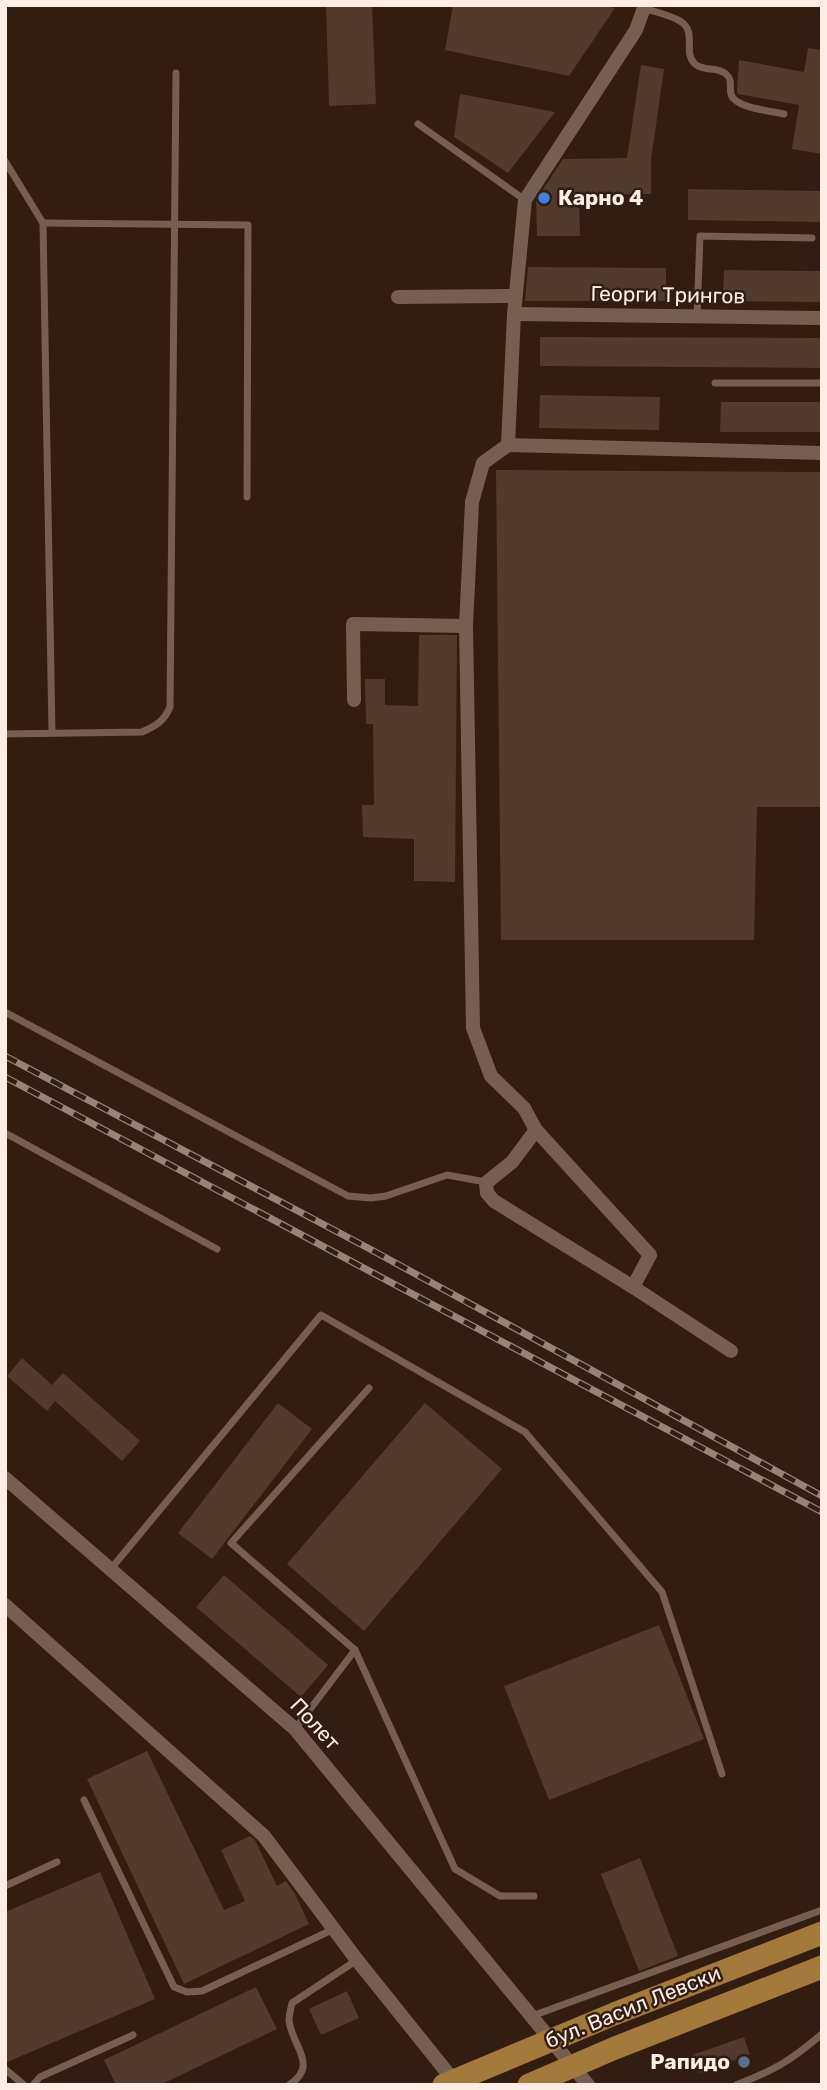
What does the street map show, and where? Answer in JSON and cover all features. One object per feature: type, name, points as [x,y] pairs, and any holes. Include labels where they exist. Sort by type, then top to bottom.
[{"type":"main road","name":"бул. Васил Левски","points":[[449,2083],[822,1933]]},
{"type":"main road","name":"бул. Васил Левски","points":[[529,2085],[822,1967]]},
{"type":"street","points":[[508,445],[515,296],[524,200],[636,30],[645,6]]},
{"type":"street","points":[[398,297],[515,296]]},
{"type":"street","name":"Георги Трингов","points":[[514,314],[822,318]]},
{"type":"street","points":[[633,1287],[650,1255],[536,1130],[524,1108],[491,1076],[473,1028],[466,626],[472,502],[483,463],[508,445],[822,453]]},
{"type":"street","points":[[354,700],[353,624],[466,626]]},
{"type":"street","points":[[536,1130],[512,1162],[486,1183],[487,1192],[494,1201],[633,1287],[731,1352]]},
{"type":"street","name":"Полет","points":[[5,1478],[295,1729],[588,2085]]},
{"type":"street","points":[[7,1610],[264,1836],[449,2083]]},
{"type":"lane","points":[[645,6],[681,21],[689,29],[690,53],[694,63],[701,68],[721,71],[728,75],[732,83],[730,92],[733,100],[784,114]]},
{"type":"lane","points":[[5,734],[142,732],[157,726],[170,707],[176,73]]},
{"type":"lane","points":[[418,124],[524,200]]},
{"type":"lane","points":[[5,161],[43,222],[52,733]]},
{"type":"lane","points":[[43,222],[248,225],[247,497]]},
{"type":"lane","points":[[698,317],[700,236],[812,238]]},
{"type":"lane","points":[[715,383],[822,383]]},
{"type":"lane","points":[[5,1012],[348,1196],[386,1196],[447,1175],[486,1183]]},
{"type":"lane","points":[[5,1136],[7,1134],[218,1249]]},
{"type":"lane","points":[[109,1570],[321,1315],[525,1432],[662,1592],[722,1774]]},
{"type":"lane","points":[[369,1388],[231,1543],[355,1650],[455,1870],[500,1896],[534,1896]]},
{"type":"lane","points":[[295,1729],[355,1650]]},
{"type":"lane","points":[[84,1800],[174,1987],[187,1992],[202,1990],[334,1929]]},
{"type":"lane","points":[[5,1886],[57,1862]]},
{"type":"lane","points":[[532,2016],[822,1910]]},
{"type":"lane","points":[[289,2085],[298,2079],[303,2068],[301,2053],[289,2020],[292,2003],[357,1960]]},
{"type":"lane","points":[[736,2085],[789,2062],[822,2034]]},
{"type":"lane","points":[[33,2085],[40,2077],[133,2035]]},
{"type":"lane","points":[[5,2069],[24,2085]]},
{"type":"building","points":[[326,5],[372,5],[376,104],[329,106]]},
{"type":"building","points":[[453,5],[598,5],[615,8],[569,76],[445,50]]},
{"type":"building","points":[[808,48],[822,50],[822,154],[792,149],[799,105],[738,94],[737,90],[739,60],[804,72]]},
{"type":"building","points":[[641,65],[664,69],[651,160],[651,194],[579,195],[580,236],[537,236],[536,200],[563,159],[627,158]]},
{"type":"building","points":[[460,94],[555,112],[508,173],[454,137]]},
{"type":"building","points":[[688,189],[822,191],[822,222],[688,220]]},
{"type":"building","points":[[528,267],[666,268],[666,301],[525,301]]},
{"type":"building","points":[[724,270],[822,271],[822,302],[723,301]]},
{"type":"building","points":[[540,337],[822,338],[822,368],[540,366]]},
{"type":"building","points":[[540,395],[660,397],[659,430],[539,428]]},
{"type":"building","points":[[721,402],[822,402],[822,432],[720,432]]},
{"type":"building","points":[[496,470],[822,472],[822,807],[757,807],[754,940],[501,940]]},
{"type":"building","points":[[419,635],[457,635],[455,882],[414,881],[414,839],[363,837],[362,805],[374,805],[373,724],[366,724],[365,679],[385,679],[385,705],[418,706]]},
{"type":"building","points":[[22,1358],[52,1385],[63,1373],[140,1441],[122,1461],[55,1401],[47,1411],[7,1376]]},
{"type":"building","points":[[278,1403],[312,1429],[212,1559],[178,1533]]},
{"type":"building","points":[[425,1403],[502,1469],[364,1631],[287,1564]]},
{"type":"building","points":[[224,1575],[328,1665],[301,1697],[196,1607]]},
{"type":"building","points":[[659,1625],[704,1739],[549,1800],[504,1686]]},
{"type":"building","points":[[147,1751],[224,1910],[245,1901],[221,1850],[250,1836],[255,1840],[277,1886],[286,1881],[309,1924],[184,1984],[87,1779]]},
{"type":"building","points":[[640,1858],[678,1956],[639,1971],[601,1874]]},
{"type":"building","points":[[100,1872],[155,1999],[5,2063],[5,1912]]},
{"type":"building","points":[[256,1987],[277,2029],[160,2085],[116,2085],[104,2060]]},
{"type":"building","points":[[347,1991],[359,2018],[321,2035],[309,2009]]},
{"type":"building","points":[[744,2037],[750,2055],[698,2073],[692,2055]]},
{"type":"railway","points":[[5,1056],[368,1248],[822,1496]]},
{"type":"railway","points":[[5,1077],[822,1512]]},
{"type":"place","name":"Карно 4","points":[[544,198]]},
{"type":"place","name":"Рапидо","points":[[744,2062]]}]
